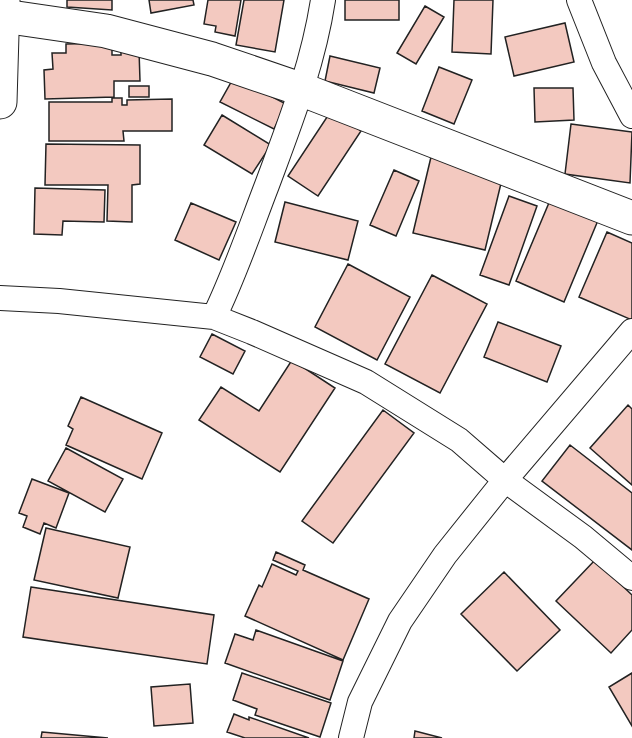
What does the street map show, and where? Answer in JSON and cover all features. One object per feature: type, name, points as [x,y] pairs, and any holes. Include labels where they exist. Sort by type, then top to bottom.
[{"type":"main road","points":[[0,102],[3,8],[106,31],[212,59],[303,90],[632,218]]},
{"type":"street","points":[[214,317],[230,284],[303,90],[318,34],[323,0]]},
{"type":"street","points":[[579,0],[604,63],[632,116]]},
{"type":"street","points":[[0,298],[59,301],[214,317],[366,382],[459,440],[506,480],[583,537],[632,578]]},
{"type":"street","points":[[351,738],[360,702],[400,621],[445,555],[632,331]]},
{"type":"building","points":[[67,0],[112,0],[112,10],[67,7]]},
{"type":"building","points":[[149,0],[193,0],[194,5],[151,13]]},
{"type":"building","points":[[208,0],[241,0],[235,36],[215,32],[216,26],[204,24]]},
{"type":"building","points":[[244,0],[284,0],[275,52],[236,45]]},
{"type":"building","points":[[345,0],[399,0],[399,20],[345,20]]},
{"type":"building","points":[[454,0],[493,0],[491,54],[452,52]]},
{"type":"building","points":[[425,6],[444,17],[416,64],[397,53]]},
{"type":"building","points":[[565,23],[574,62],[514,76],[505,37]]},
{"type":"building","points":[[112,43],[112,55],[121,55],[121,51],[139,50],[140,81],[114,81],[114,97],[45,99],[44,70],[53,69],[52,53],[66,53],[66,44]]},
{"type":"building","points":[[330,56],[380,68],[374,93],[325,81]]},
{"type":"building","points":[[439,67],[472,80],[454,124],[422,111]]},
{"type":"building","points":[[234,77],[286,104],[274,129],[220,102]]},
{"type":"building","points":[[129,86],[149,86],[149,97],[129,97]]},
{"type":"building","points":[[534,88],[573,88],[574,120],[535,122]]},
{"type":"building","points":[[112,98],[122,98],[122,105],[127,105],[127,100],[172,99],[172,131],[123,131],[124,141],[49,141],[49,102],[112,102]]},
{"type":"building","points":[[331,111],[361,131],[318,196],[288,176]]},
{"type":"building","points":[[222,115],[271,145],[252,174],[204,145]]},
{"type":"building","points":[[571,124],[632,132],[630,183],[565,174]]},
{"type":"building","points":[[46,144],[140,145],[140,184],[132,185],[132,222],[107,221],[108,185],[45,185]]},
{"type":"building","points":[[431,157],[503,175],[485,250],[413,233]]},
{"type":"building","points":[[394,170],[419,181],[396,236],[370,225]]},
{"type":"building","points":[[35,188],[105,190],[104,222],[63,221],[62,235],[34,234]]},
{"type":"building","points":[[509,196],[537,206],[509,285],[480,275]]},
{"type":"building","points":[[551,198],[599,218],[564,302],[516,281]]},
{"type":"building","points":[[285,202],[358,221],[348,260],[275,242]]},
{"type":"building","points":[[191,203],[236,222],[219,260],[175,240]]},
{"type":"building","points":[[607,232],[632,243],[632,320],[579,297]]},
{"type":"building","points":[[348,264],[410,297],[377,360],[315,327]]},
{"type":"building","points":[[432,275],[487,304],[440,393],[385,364]]},
{"type":"building","points":[[498,322],[561,346],[547,382],[484,357]]},
{"type":"building","points":[[212,334],[245,351],[233,374],[200,357]]},
{"type":"building","points":[[292,360],[335,388],[280,472],[199,420],[221,387],[259,411]]},
{"type":"building","points":[[81,397],[162,433],[142,479],[66,445],[73,429],[68,426]]},
{"type":"building","points":[[628,405],[632,409],[632,485],[590,448]]},
{"type":"building","points":[[383,410],[414,433],[333,543],[302,521]]},
{"type":"building","points":[[570,445],[632,493],[632,550],[542,481]]},
{"type":"building","points":[[66,448],[123,479],[105,512],[48,481]]},
{"type":"building","points":[[32,479],[69,493],[56,528],[44,523],[40,534],[23,527],[27,516],[19,513]]},
{"type":"building","points":[[46,528],[130,547],[118,598],[34,580]]},
{"type":"building","points":[[276,552],[305,565],[303,570],[369,599],[343,660],[245,616],[259,585],[262,587],[272,564],[296,575],[298,571],[273,560]]},
{"type":"building","points":[[595,560],[632,595],[632,630],[611,653],[556,601]]},
{"type":"building","points":[[504,572],[560,630],[517,671],[461,614]]},
{"type":"building","points":[[31,587],[214,615],[207,664],[23,637]]},
{"type":"building","points":[[256,630],[343,661],[330,700],[225,663],[235,634],[253,640]]},
{"type":"building","points":[[242,673],[331,703],[320,737],[255,715],[257,709],[233,700]]},
{"type":"building","points":[[632,673],[632,726],[609,687]]},
{"type":"building","points":[[190,684],[193,723],[154,726],[151,687]]},
{"type":"building","points":[[234,714],[309,738],[245,738],[227,732]]},
{"type":"building","points":[[415,731],[442,738],[414,738]]},
{"type":"building","points":[[42,732],[108,738],[41,738]]}]
